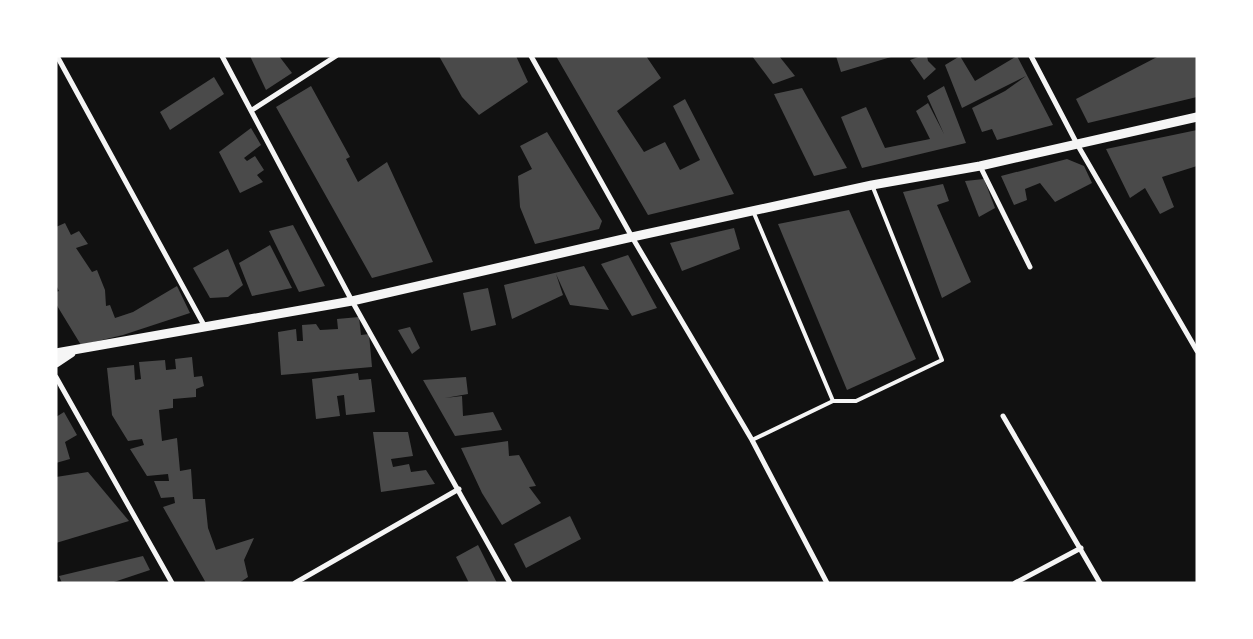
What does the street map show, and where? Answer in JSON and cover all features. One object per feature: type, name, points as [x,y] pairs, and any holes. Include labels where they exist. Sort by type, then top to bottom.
[{"type":"street","points":[[57,56],[205,327]]},
{"type":"street","points":[[222,56],[352,301],[510,583]]},
{"type":"street","points":[[252,110],[336,56]]},
{"type":"street","points":[[531,56],[632,237],[752,440],[827,583]]},
{"type":"street","points":[[1031,56],[1077,144],[1197,351]]},
{"type":"street","points":[[56,354],[352,301],[632,237],[872,185],[980,166],[1197,117]]},
{"type":"street","points":[[980,166],[1030,267]]},
{"type":"street","points":[[56,363],[76,350]]},
{"type":"street","points":[[56,377],[172,583]]},
{"type":"street","points":[[1003,416],[1100,583]]},
{"type":"street","points":[[295,583],[459,490]]},
{"type":"street","points":[[1015,583],[1081,548]]},
{"type":"lane","points":[[752,440],[833,401],[856,401],[942,360],[872,185]]},
{"type":"lane","points":[[753,212],[833,401]]},
{"type":"building","points":[[250,56],[279,56],[292,73],[266,90]]},
{"type":"building","points":[[439,56],[516,56],[528,82],[479,115],[462,97]]},
{"type":"building","points":[[556,56],[646,56],[661,78],[617,111],[644,152],[665,142],[680,170],[700,160],[673,106],[685,99],[734,194],[648,215]]},
{"type":"building","points":[[752,56],[779,56],[795,76],[773,84]]},
{"type":"building","points":[[836,56],[891,56],[891,57],[841,72]]},
{"type":"building","points":[[927,56],[928,61],[936,69],[924,80],[910,60]]},
{"type":"building","points":[[960,56],[975,81],[1017,56],[1053,125],[997,140],[992,129],[982,132],[972,108],[1005,91],[1026,76],[962,108],[945,65]]},
{"type":"building","points":[[1159,56],[1197,56],[1197,97],[1088,123],[1076,99]]},
{"type":"building","points":[[214,77],[224,94],[170,130],[160,112]]},
{"type":"building","points":[[311,86],[350,157],[346,159],[358,182],[387,162],[433,262],[372,278],[276,107]]},
{"type":"building","points":[[944,86],[966,143],[862,168],[841,117],[866,107],[885,148],[930,139],[916,111],[928,103],[944,134],[927,96]]},
{"type":"building","points":[[802,88],[847,168],[814,176],[774,94]]},
{"type":"building","points":[[251,128],[261,145],[244,158],[247,161],[255,156],[264,170],[257,175],[263,182],[240,193],[219,152]]},
{"type":"building","points":[[1197,130],[1197,166],[1162,177],[1174,207],[1160,214],[1145,188],[1130,198],[1106,149]]},
{"type":"building","points":[[547,132],[602,221],[599,229],[535,244],[520,207],[518,176],[532,169],[520,146]]},
{"type":"building","points":[[1067,159],[1084,166],[1092,183],[1055,202],[1040,183],[1025,189],[1027,200],[1014,205],[1001,176]]},
{"type":"building","points":[[984,179],[995,208],[979,217],[965,181]]},
{"type":"building","points":[[943,184],[949,201],[937,205],[971,282],[942,298],[903,192]]},
{"type":"building","points":[[849,210],[916,359],[847,390],[778,224]]},
{"type":"building","points":[[65,223],[71,235],[79,231],[88,244],[76,248],[92,272],[97,270],[105,290],[106,306],[110,305],[115,318],[133,312],[177,286],[190,313],[123,335],[81,345],[56,304],[56,292],[59,291],[56,285],[56,227]]},
{"type":"building","points":[[293,225],[325,286],[299,292],[269,231]]},
{"type":"building","points":[[734,228],[740,249],[682,271],[670,243]]},
{"type":"building","points":[[270,245],[292,288],[252,296],[239,263]]},
{"type":"building","points":[[228,249],[243,285],[228,297],[210,298],[193,268]]},
{"type":"building","points":[[628,255],[657,308],[632,316],[601,264]]},
{"type":"building","points":[[584,266],[609,310],[570,305],[556,274],[563,295],[512,319],[504,285]]},
{"type":"building","points":[[488,288],[496,325],[471,331],[463,293]]},
{"type":"building","points":[[359,317],[361,335],[369,334],[372,367],[281,375],[278,332],[296,329],[297,341],[303,341],[302,325],[316,324],[320,330],[338,329],[337,319]]},
{"type":"building","points":[[410,327],[420,348],[412,354],[398,330]]},
{"type":"building","points":[[192,357],[194,377],[202,376],[204,386],[196,389],[196,397],[173,399],[173,408],[159,410],[162,441],[177,438],[180,471],[191,469],[193,499],[205,499],[208,528],[216,550],[254,538],[244,560],[248,577],[239,583],[206,583],[163,507],[175,503],[174,497],[161,498],[154,481],[169,481],[168,474],[147,476],[130,449],[144,445],[142,439],[128,441],[112,415],[107,368],[134,365],[135,380],[141,379],[139,362],[165,360],[166,370],[176,369],[175,359]]},
{"type":"building","points":[[358,373],[359,380],[371,379],[375,412],[346,415],[344,395],[337,396],[340,416],[316,419],[312,379]]},
{"type":"building","points":[[466,377],[468,394],[445,398],[462,396],[463,416],[493,412],[502,430],[455,436],[423,380]]},
{"type":"building","points":[[64,412],[77,435],[65,442],[70,459],[56,463],[56,417]]},
{"type":"building","points":[[373,432],[408,432],[413,456],[391,459],[393,467],[409,464],[411,472],[426,470],[435,484],[381,492]]},
{"type":"building","points":[[508,441],[509,456],[519,455],[536,486],[529,487],[541,503],[502,525],[482,493],[461,448]]},
{"type":"building","points":[[88,472],[129,521],[56,543],[56,477]]},
{"type":"building","points":[[570,516],[581,539],[526,568],[514,544]]},
{"type":"building","points":[[478,545],[497,583],[469,583],[456,557]]},
{"type":"building","points":[[143,556],[150,570],[111,583],[62,583],[59,576]]}]
